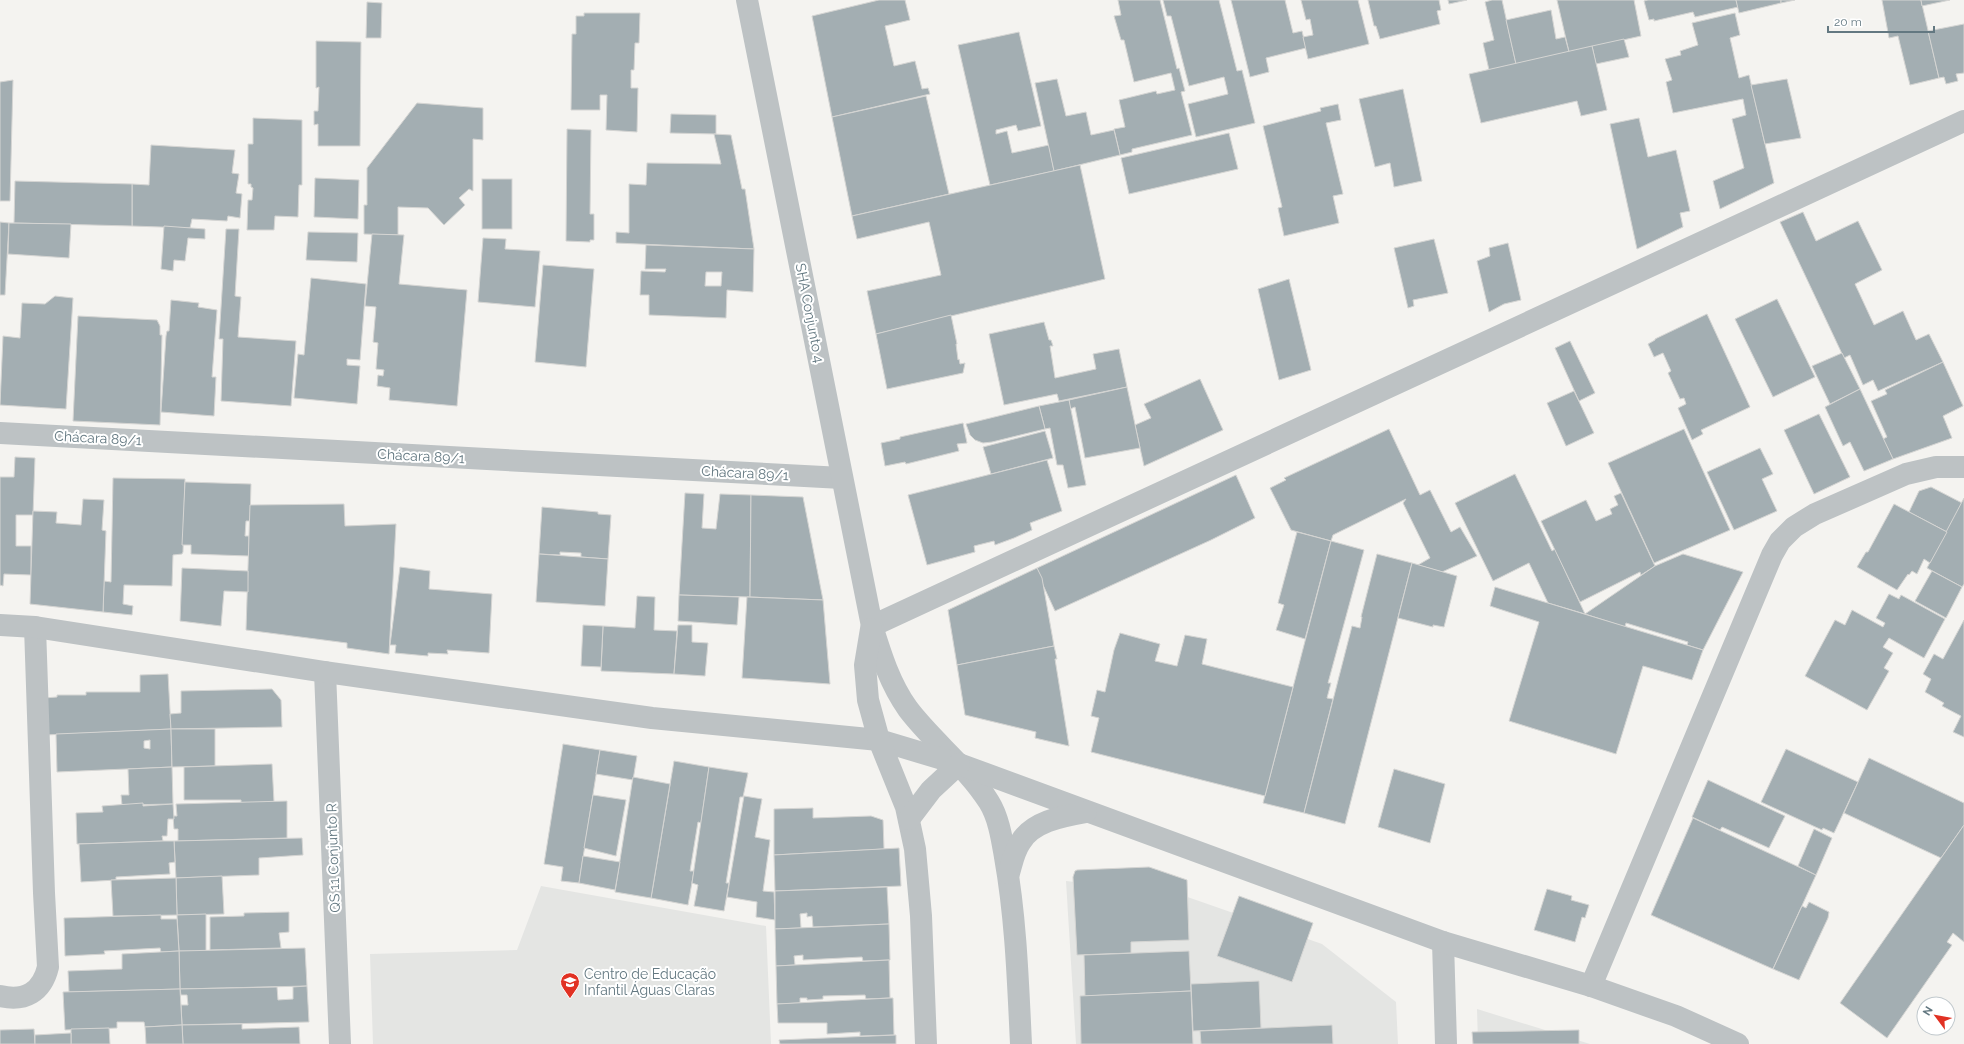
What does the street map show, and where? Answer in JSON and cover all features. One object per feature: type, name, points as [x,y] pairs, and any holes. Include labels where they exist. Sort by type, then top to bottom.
[{"type":"street","name":"SHA Conjunto 4","points":[[747,0],[872,626],[882,658],[896,689],[917,720],[960,764],[990,803],[999,825],[1009,874],[1018,973],[1021,1044]]},
{"type":"street","points":[[872,626],[1964,121]]},
{"type":"street","name":"Chácara 89/1","points":[[0,433],[842,478]]},
{"type":"street","points":[[1591,986],[1772,555],[1780,540],[1794,527],[1815,514],[1906,474],[1936,467],[1964,467]]},
{"type":"street","points":[[0,625],[35,627],[325,672],[652,718],[879,740],[960,764],[1443,942],[1591,986],[1676,1016],[1738,1044]]},
{"type":"street","name":"SHA Conjunto 4","points":[[872,626],[865,664],[868,700],[879,740],[904,800],[915,849],[921,916],[926,1044]]},
{"type":"street","points":[[0,996],[9,998],[30,995],[40,988],[45,979],[48,967],[35,627]]},
{"type":"street","name":"QS 11 Conjunto R","points":[[325,672],[340,1044]]},
{"type":"street","points":[[909,819],[931,790],[960,764]]},
{"type":"street","points":[[1009,874],[1020,842],[1036,827],[1056,818],[1088,812]]},
{"type":"street","points":[[1443,942],[1446,1044]]},
{"type":"shaded area","points":[[1066,881],[1176,893],[1322,944],[1396,1002],[1398,1044],[1076,1044]]},
{"type":"shaded area","name":"Centro de Educação Infantil Águas Claras","points":[[541,886],[766,926],[771,1044],[373,1044],[370,954],[517,950]]},
{"type":"shaded area","points":[[1477,1009],[1590,1044],[1478,1044]]},
{"type":"building","points":[[879,0],[905,0],[910,20],[885,26],[894,66],[915,61],[922,89],[928,88],[930,94],[832,117],[812,16]]},
{"type":"building","points":[[1118,0],[1160,0],[1177,69],[1179,68],[1185,91],[1181,92],[1192,135],[1132,149],[1132,152],[1120,155],[1114,129],[1125,127],[1119,100],[1156,91],[1157,94],[1175,90],[1171,73],[1134,82],[1124,40],[1121,40],[1114,16],[1121,15]]},
{"type":"building","points":[[1163,0],[1219,0],[1237,71],[1242,70],[1255,123],[1196,137],[1188,104],[1228,94],[1224,77],[1189,86],[1171,16],[1167,16]]},
{"type":"building","points":[[1231,0],[1285,0],[1293,33],[1302,31],[1306,48],[1266,58],[1269,72],[1250,77]]},
{"type":"building","points":[[1301,0],[1358,0],[1369,44],[1308,59],[1303,37],[1313,35],[1310,19],[1306,20]]},
{"type":"building","points":[[1368,0],[1439,0],[1441,10],[1437,11],[1440,24],[1380,39],[1376,26],[1374,26]]},
{"type":"building","points":[[1448,0],[1467,0],[1449,4]]},
{"type":"building","points":[[1502,0],[1516,64],[1489,70],[1483,43],[1494,40],[1485,2]]},
{"type":"building","points":[[1557,0],[1634,0],[1641,36],[1569,52]]},
{"type":"building","points":[[1736,0],[1738,7],[1695,17],[1693,12],[1654,21],[1654,19],[1649,20],[1644,1]]},
{"type":"building","points":[[1736,0],[1781,0],[1781,3],[1739,13]]},
{"type":"building","points":[[1781,0],[1795,0],[1781,3]]},
{"type":"building","points":[[1882,0],[1921,0],[1939,78],[1910,85],[1898,36],[1889,38]]},
{"type":"building","points":[[1921,0],[1950,0],[1922,6]]},
{"type":"building","points":[[367,2],[382,3],[381,38],[366,38]]},
{"type":"building","points":[[1551,10],[1556,39],[1565,37],[1569,52],[1516,64],[1506,20]]},
{"type":"building","points":[[584,13],[640,13],[639,43],[635,43],[634,70],[631,70],[631,88],[638,88],[637,132],[606,130],[607,95],[600,95],[600,110],[571,110],[572,34],[576,34],[576,16],[584,16]]},
{"type":"building","points":[[1735,13],[1740,35],[1730,38],[1739,78],[1749,75],[1774,183],[1720,209],[1713,181],[1744,168],[1732,119],[1746,115],[1743,99],[1673,113],[1666,82],[1672,80],[1665,59],[1681,55],[1680,51],[1698,45],[1692,23]]},
{"type":"building","points":[[1964,24],[1964,73],[1956,74],[1958,81],[1946,84],[1944,77],[1939,78],[1928,31]]},
{"type":"building","points":[[1019,32],[1041,126],[1018,131],[1016,125],[996,130],[996,134],[1007,131],[1012,153],[1049,145],[1054,171],[990,185],[958,45]]},
{"type":"building","points":[[1624,39],[1629,57],[1596,64],[1592,46]]},
{"type":"building","points":[[316,41],[361,42],[360,146],[318,146],[318,124],[314,125],[314,111],[318,111],[319,87],[316,88]]},
{"type":"building","points":[[1592,46],[1607,110],[1581,116],[1577,101],[1481,123],[1469,74]]},
{"type":"building","points":[[1057,79],[1066,116],[1086,112],[1091,135],[1114,130],[1120,155],[1054,171],[1035,83]]},
{"type":"building","points":[[1787,79],[1801,138],[1765,144],[1751,85]]},
{"type":"building","points":[[13,80],[10,201],[0,201],[0,82]]},
{"type":"building","points":[[1403,89],[1422,181],[1394,187],[1390,163],[1375,167],[1359,99]]},
{"type":"building","points":[[926,96],[949,194],[852,216],[832,117]]},
{"type":"building","points":[[417,103],[483,108],[483,140],[473,139],[473,191],[469,189],[459,198],[465,205],[444,225],[428,208],[398,207],[398,235],[364,234],[364,205],[367,205],[367,168]]},
{"type":"building","points":[[1338,104],[1341,120],[1326,123],[1343,194],[1333,196],[1339,223],[1284,236],[1278,208],[1282,207],[1263,126],[1321,111],[1320,108]]},
{"type":"building","points":[[671,114],[716,115],[716,134],[670,133]]},
{"type":"building","points":[[253,118],[302,120],[302,185],[299,185],[298,217],[275,216],[274,230],[247,230],[248,200],[252,200],[253,188],[251,187],[251,184],[248,184],[248,144],[253,144]]},
{"type":"building","points":[[1639,118],[1648,157],[1676,150],[1690,211],[1680,213],[1683,227],[1637,249],[1610,124]]},
{"type":"building","points":[[567,129],[591,130],[590,214],[594,214],[594,240],[590,240],[590,242],[566,241]]},
{"type":"building","points":[[1229,133],[1238,169],[1129,194],[1121,158]]},
{"type":"building","points":[[714,134],[731,135],[742,189],[745,189],[754,249],[616,243],[616,232],[629,233],[629,184],[646,185],[647,163],[721,164]]},
{"type":"building","points":[[151,145],[235,150],[232,173],[239,174],[236,193],[242,194],[240,218],[228,216],[227,221],[192,219],[190,228],[132,226],[132,184],[149,185]]},
{"type":"building","points":[[1080,165],[1105,279],[876,334],[867,291],[941,275],[929,222],[857,239],[852,216]]},
{"type":"building","points":[[315,178],[359,180],[358,219],[314,217]]},
{"type":"building","points":[[482,179],[512,179],[512,229],[482,229]]},
{"type":"building","points":[[15,181],[132,184],[132,226],[14,223]]},
{"type":"building","points":[[1803,212],[1816,241],[1858,221],[1882,270],[1855,284],[1874,325],[1903,311],[1916,340],[1929,334],[1943,362],[1878,391],[1873,380],[1863,385],[1850,355],[1844,358],[1780,222]]},
{"type":"building","points":[[0,222],[9,223],[5,295],[0,295]]},
{"type":"building","points":[[9,223],[71,224],[69,258],[8,254]]},
{"type":"building","points":[[164,226],[205,229],[205,239],[188,238],[185,261],[174,260],[173,271],[161,269]]},
{"type":"building","points":[[226,229],[239,229],[235,296],[241,297],[238,337],[296,341],[291,406],[221,401],[223,339],[219,339]]},
{"type":"building","points":[[308,232],[358,233],[357,262],[306,260]]},
{"type":"building","points":[[372,234],[404,235],[399,284],[467,290],[457,406],[389,400],[390,388],[377,386],[378,375],[383,376],[384,370],[376,369],[378,343],[373,342],[376,307],[365,306]]},
{"type":"building","points":[[483,238],[506,239],[505,249],[540,251],[535,307],[478,302]]},
{"type":"building","points":[[1434,239],[1448,293],[1413,300],[1414,306],[1408,308],[1394,248]]},
{"type":"building","points":[[1508,243],[1521,300],[1504,304],[1489,312],[1477,261],[1490,256],[1489,248]]},
{"type":"building","points":[[646,245],[754,249],[753,292],[727,290],[726,318],[649,315],[649,295],[640,295],[641,271],[665,272],[666,269],[645,269]],"holes":[[[706,272],[722,272],[721,286],[705,286]]]},
{"type":"building","points":[[543,265],[594,269],[586,367],[535,362]]},
{"type":"building","points":[[311,278],[366,284],[360,360],[347,359],[347,365],[360,366],[357,404],[294,398],[298,354],[304,355]]},
{"type":"building","points":[[1289,279],[1311,370],[1279,380],[1258,289]]},
{"type":"building","points":[[55,296],[73,298],[66,409],[0,405],[3,336],[20,338],[22,303],[45,304]]},
{"type":"building","points":[[1777,299],[1815,377],[1773,397],[1735,319]]},
{"type":"building","points":[[171,300],[199,303],[198,307],[217,310],[212,377],[216,377],[214,416],[161,412],[166,336],[167,331],[169,331]]},
{"type":"building","points":[[1707,314],[1750,407],[1701,430],[1703,434],[1692,440],[1678,408],[1686,404],[1684,398],[1680,399],[1668,373],[1671,371],[1663,353],[1654,357],[1648,344],[1655,339]]},
{"type":"building","points":[[951,315],[957,344],[958,360],[959,359],[960,364],[965,363],[963,373],[887,389],[876,334]]},
{"type":"building","points":[[78,316],[157,320],[160,326],[160,335],[162,335],[160,425],[73,421]]},
{"type":"building","points":[[1044,322],[1049,340],[1051,340],[1053,346],[1050,346],[1055,378],[1096,369],[1093,354],[1119,349],[1127,387],[1059,401],[1057,394],[1004,405],[989,334]]},
{"type":"building","points":[[1570,341],[1595,393],[1579,401],[1555,348]]},
{"type":"building","points":[[1842,353],[1860,389],[1830,404],[1812,366]]},
{"type":"building","points":[[1943,362],[1963,406],[1943,416],[1952,438],[1893,459],[1883,439],[1887,437],[1871,401],[1887,394],[1885,390]]},
{"type":"building","points":[[1200,379],[1223,430],[1144,466],[1135,425],[1151,418],[1144,404]]},
{"type":"building","points":[[1127,387],[1140,448],[1085,458],[1075,407],[1070,409],[1069,400]]},
{"type":"building","points":[[1860,389],[1893,459],[1864,471],[1850,442],[1843,446],[1825,407]]},
{"type":"building","points":[[1574,391],[1594,433],[1566,446],[1547,403]]},
{"type":"building","points":[[1069,400],[1086,485],[1068,488],[1063,465],[1057,465],[1050,428],[1045,429],[1039,406]]},
{"type":"building","points":[[1039,406],[1045,429],[983,443],[975,440],[970,435],[966,424]]},
{"type":"building","points":[[1819,414],[1850,477],[1814,494],[1784,430]]},
{"type":"building","points":[[963,423],[967,443],[957,444],[959,451],[906,464],[905,462],[885,466],[881,443],[900,439],[900,437]]},
{"type":"building","points":[[1389,429],[1420,495],[1430,490],[1451,532],[1460,527],[1477,556],[1442,572],[1418,565],[1430,558],[1403,503],[1406,499],[1333,535],[1331,541],[1291,530],[1270,488],[1286,480],[1284,478]]},
{"type":"building","points":[[1684,429],[1730,530],[1654,563],[1608,463]]},
{"type":"building","points":[[1045,431],[1053,458],[991,474],[983,447]]},
{"type":"building","points":[[1760,448],[1773,474],[1762,479],[1777,511],[1734,530],[1707,472]]},
{"type":"building","points":[[15,457],[35,458],[33,515],[16,515],[16,546],[31,546],[31,575],[4,574],[3,586],[0,585],[0,477],[14,477]]},
{"type":"building","points":[[1047,460],[1062,511],[1030,523],[1032,530],[1014,538],[995,545],[994,541],[974,546],[975,552],[927,565],[908,495]]},
{"type":"building","points":[[1515,474],[1552,551],[1555,549],[1585,614],[1548,603],[1529,563],[1493,581],[1455,503]]},
{"type":"building","points":[[1236,475],[1255,518],[1211,540],[1055,611],[1037,568]]},
{"type":"building","points":[[113,478],[185,479],[183,552],[182,554],[173,555],[172,586],[124,585],[123,604],[133,606],[132,615],[103,612],[104,581],[111,582]]},
{"type":"building","points":[[185,482],[251,484],[250,521],[246,521],[245,536],[249,536],[249,556],[191,554],[191,545],[182,545]]},
{"type":"building","points":[[1931,487],[1962,503],[1947,532],[1909,512],[1919,491]]},
{"type":"building","points":[[685,493],[704,494],[702,528],[716,529],[720,494],[751,495],[750,597],[679,595]]},
{"type":"building","points":[[1621,493],[1655,566],[1641,575],[1640,572],[1580,602],[1541,521],[1586,500],[1596,521],[1612,514],[1610,509],[1618,505],[1614,496]]},
{"type":"building","points":[[751,495],[803,497],[823,600],[750,597]]},
{"type":"building","points":[[1964,498],[1964,584],[1962,587],[1927,568]]},
{"type":"building","points":[[83,499],[104,500],[102,530],[106,531],[103,612],[30,604],[33,511],[57,512],[56,523],[81,525]]},
{"type":"building","points":[[344,504],[345,526],[396,524],[389,654],[347,648],[347,643],[246,630],[250,505]]},
{"type":"building","points":[[1894,504],[1947,532],[1930,563],[1924,559],[1917,574],[1912,571],[1909,575],[1908,574],[1897,590],[1857,567],[1866,552],[1868,552]]},
{"type":"building","points":[[542,507],[598,512],[598,514],[611,515],[608,559],[581,557],[581,553],[560,552],[560,555],[539,554]]},
{"type":"building","points":[[1297,532],[1331,541],[1305,639],[1276,630],[1284,605],[1278,603]]},
{"type":"building","points":[[1331,541],[1364,550],[1328,683],[1331,683],[1327,698],[1333,699],[1304,813],[1263,803]]},
{"type":"building","points":[[539,554],[608,559],[605,606],[536,602]]},
{"type":"building","points":[[1377,554],[1412,563],[1345,824],[1304,813],[1352,626],[1360,628],[1361,617]]},
{"type":"building","points":[[1683,554],[1743,572],[1703,650],[1687,645],[1688,642],[1626,623],[1625,627],[1585,614],[1655,566]]},
{"type":"building","points":[[1412,563],[1457,576],[1444,627],[1433,625],[1433,627],[1398,618]]},
{"type":"building","points":[[400,567],[430,571],[429,589],[492,594],[489,653],[447,650],[448,654],[428,653],[428,656],[395,653],[396,645],[390,645]]},
{"type":"building","points":[[182,568],[248,571],[248,592],[224,591],[221,626],[180,621]]},
{"type":"building","points":[[1037,568],[1042,578],[1054,646],[957,665],[948,610]]},
{"type":"building","points":[[1932,571],[1962,587],[1946,618],[1915,601]]},
{"type":"building","points":[[1495,587],[1703,650],[1692,680],[1643,666],[1616,754],[1509,721],[1539,622],[1490,606]]},
{"type":"building","points":[[1889,594],[1899,599],[1901,595],[1945,619],[1924,658],[1889,638],[1883,647],[1893,653],[1884,668],[1889,671],[1867,710],[1805,676],[1835,620],[1845,625],[1852,610],[1883,627],[1885,623],[1876,618]]},
{"type":"building","points":[[679,595],[739,597],[737,625],[678,621]]},
{"type":"building","points":[[637,596],[655,597],[654,630],[677,631],[674,674],[601,671],[603,626],[635,628]]},
{"type":"building","points":[[747,597],[823,600],[830,684],[742,678]]},
{"type":"building","points":[[1964,620],[1964,737],[1953,732],[1961,716],[1942,706],[1944,703],[1925,692],[1931,679],[1923,674],[1934,654],[1943,659]]},
{"type":"building","points":[[583,625],[603,626],[601,667],[581,666]]},
{"type":"building","points":[[678,625],[692,625],[692,642],[708,643],[705,676],[674,674]]},
{"type":"building","points":[[1120,633],[1160,644],[1155,661],[1177,666],[1185,635],[1207,639],[1202,664],[1293,687],[1265,796],[1091,752],[1099,718],[1091,716],[1097,690],[1105,692],[1114,650]]},
{"type":"building","points":[[1054,646],[1069,746],[1035,738],[1036,732],[965,715],[957,665]]},
{"type":"building","points":[[168,674],[171,729],[45,735],[44,698],[57,697],[57,695],[86,695],[86,692],[140,692],[140,675]]},
{"type":"building","points":[[272,689],[281,700],[282,727],[171,729],[170,714],[181,713],[181,691]]},
{"type":"building","points":[[171,729],[172,767],[57,772],[56,734]],"holes":[[[150,740],[150,749],[144,748],[144,741]]]},
{"type":"building","points":[[171,729],[215,729],[215,766],[172,767]]},
{"type":"building","points":[[563,744],[600,750],[579,883],[561,881],[563,867],[544,864]]},
{"type":"building","points":[[1786,749],[1858,782],[1834,833],[1823,828],[1822,830],[1761,802]]},
{"type":"building","points":[[600,750],[637,756],[633,780],[596,774]]},
{"type":"building","points":[[1869,758],[1964,803],[1964,825],[1941,858],[1844,813]]},
{"type":"building","points":[[674,761],[709,767],[701,823],[698,822],[690,871],[694,871],[688,905],[651,898]]},
{"type":"building","points":[[272,764],[274,802],[241,803],[241,800],[184,800],[184,767]]},
{"type":"building","points":[[172,767],[173,804],[122,805],[121,795],[129,795],[128,769]]},
{"type":"building","points":[[709,767],[748,773],[743,797],[740,797],[726,883],[729,883],[724,911],[694,906],[698,885],[692,883]]},
{"type":"building","points":[[1394,769],[1445,784],[1430,843],[1378,827]]},
{"type":"building","points":[[633,777],[670,784],[651,898],[615,892]]},
{"type":"building","points":[[1708,780],[1785,816],[1769,848],[1722,827],[1720,830],[1692,817]]},
{"type":"building","points":[[593,795],[626,800],[616,856],[584,848]]},
{"type":"building","points":[[744,796],[762,799],[755,837],[770,840],[763,891],[774,892],[775,920],[756,917],[757,902],[727,897]]},
{"type":"building","points":[[287,801],[287,838],[178,841],[178,829],[174,829],[173,816],[177,816],[176,804]]},
{"type":"building","points":[[143,803],[143,806],[173,804],[174,819],[168,819],[167,836],[162,836],[163,841],[77,844],[76,813],[103,812],[102,806]]},
{"type":"building","points":[[813,808],[813,818],[871,816],[883,820],[884,849],[774,855],[774,809]]},
{"type":"building","points":[[1693,818],[1816,875],[1773,969],[1651,915]]},
{"type":"building","points":[[1964,825],[1964,942],[1953,933],[1947,942],[1952,945],[1887,1038],[1840,1003]]},
{"type":"building","points":[[1814,829],[1832,838],[1816,875],[1798,866]]},
{"type":"building","points":[[302,838],[303,855],[259,858],[259,875],[176,878],[174,841]]},
{"type":"building","points":[[174,841],[175,862],[169,863],[170,874],[116,877],[116,880],[81,882],[79,844]]},
{"type":"building","points":[[899,848],[901,886],[775,891],[774,855]]},
{"type":"building","points":[[583,856],[620,862],[615,890],[579,883]]},
{"type":"building","points":[[1149,867],[1187,880],[1189,940],[1131,942],[1131,953],[1077,955],[1073,877],[1075,871]]},
{"type":"building","points":[[222,876],[224,914],[177,915],[176,878]]},
{"type":"building","points":[[176,878],[177,915],[113,916],[111,880]]},
{"type":"building","points":[[887,887],[889,924],[813,927],[812,916],[807,917],[807,913],[800,914],[801,928],[775,929],[775,891]]},
{"type":"building","points":[[1547,889],[1572,896],[1571,900],[1589,905],[1585,918],[1582,917],[1575,942],[1534,930]]},
{"type":"building","points":[[1239,896],[1313,923],[1292,982],[1217,956]]},
{"type":"building","points":[[1809,902],[1829,912],[1828,918],[1799,980],[1773,969],[1802,906],[1806,908]]},
{"type":"building","points":[[289,912],[289,932],[279,933],[281,948],[210,950],[210,917],[244,916],[244,913]]},
{"type":"building","points":[[206,914],[206,951],[179,951],[177,915]]},
{"type":"building","points":[[161,915],[161,919],[177,919],[179,951],[161,952],[160,948],[104,951],[105,954],[65,956],[64,918]]},
{"type":"building","points":[[889,924],[890,960],[863,961],[862,957],[803,960],[803,955],[794,956],[795,965],[776,966],[775,929]]},
{"type":"building","points":[[305,948],[307,986],[180,989],[179,951]]},
{"type":"building","points":[[179,951],[180,989],[69,992],[68,971],[122,969],[122,954]]},
{"type":"building","points":[[1189,951],[1191,991],[1085,996],[1084,955]]},
{"type":"building","points":[[889,960],[890,998],[866,999],[865,995],[823,996],[823,999],[807,1000],[807,998],[800,998],[800,1003],[777,1004],[776,966]]},
{"type":"building","points":[[1259,981],[1261,1028],[1193,1031],[1191,984]]},
{"type":"building","points":[[307,986],[309,1022],[182,1025],[181,1005],[188,1005],[187,995],[181,995],[180,989],[277,987],[278,1000],[293,999],[293,987]]},
{"type":"building","points":[[180,989],[182,1025],[145,1027],[144,1022],[117,1022],[117,1028],[65,1030],[63,992]]},
{"type":"building","points":[[1191,991],[1193,1044],[1081,1044],[1080,996]]},
{"type":"building","points":[[893,998],[894,1035],[860,1036],[860,1032],[827,1034],[827,1023],[778,1023],[777,1004]]},
{"type":"building","points":[[242,1024],[242,1029],[299,1027],[300,1044],[183,1044],[182,1025]]},
{"type":"building","points":[[182,1025],[183,1044],[146,1044],[145,1027]]},
{"type":"building","points":[[1332,1025],[1333,1044],[1201,1044],[1200,1031]]},
{"type":"building","points":[[109,1028],[110,1044],[71,1044],[71,1029]]},
{"type":"building","points":[[34,1029],[35,1044],[0,1044],[0,1030]]},
{"type":"building","points":[[1579,1030],[1579,1044],[1473,1044],[1472,1032]]},
{"type":"building","points":[[71,1033],[71,1044],[35,1044],[35,1035]]},
{"type":"building","points":[[896,1035],[896,1044],[780,1044],[779,1040]]},
{"type":"place","name":"Centro de Educação Infantil Águas Claras","points":[[570,999]]}]
